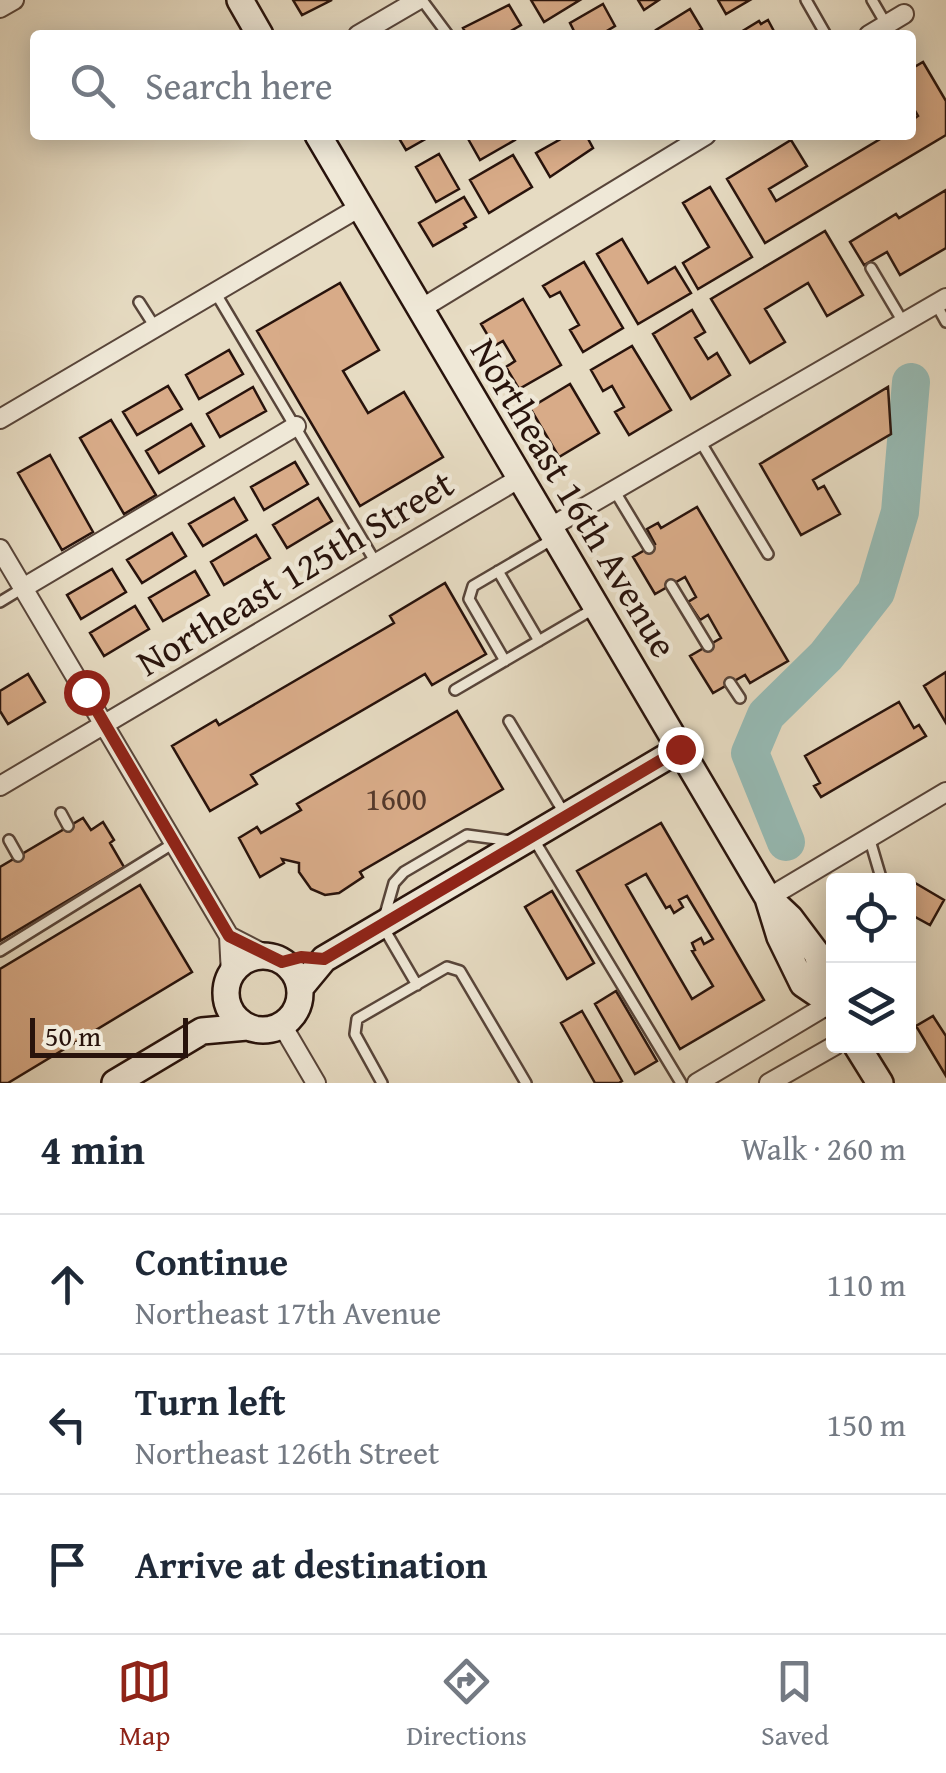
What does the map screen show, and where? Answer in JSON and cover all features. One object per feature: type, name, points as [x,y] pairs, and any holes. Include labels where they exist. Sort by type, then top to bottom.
[{"type":"street","points":[[0,8],[14,0]]},
{"type":"street","points":[[240,0],[257,30]]},
{"type":"street","points":[[367,30],[420,0]]},
{"type":"street","points":[[877,30],[904,14]]},
{"type":"street","name":"Northeast 16th Avenue","points":[[321,140],[768,898],[780,937],[803,984],[826,1001]]},
{"type":"street","points":[[419,310],[698,140]]},
{"type":"street","points":[[0,419],[360,207]]},
{"type":"street","points":[[552,532],[614,490],[941,301]]},
{"type":"street","points":[[23,588],[296,426]]},
{"type":"street","name":"Northeast 125th Street","points":[[0,786],[520,478]]},
{"type":"street","points":[[0,548],[229,936],[230,1012],[247,1027]]},
{"type":"street","points":[[300,988],[324,959],[680,749]]},
{"type":"street","points":[[768,898],[946,792]]},
{"type":"street","points":[[229,936],[294,973],[300,988],[298,1002],[285,1030]]},
{"type":"street","points":[[202,1031],[204,1019],[228,982],[249,960],[324,959]]},
{"type":"street","points":[[697,1083],[826,1008]]},
{"type":"street","points":[[114,1083],[202,1031],[247,1027],[285,1030]]},
{"type":"street","points":[[285,1030],[316,1083]]},
{"type":"street","points":[[769,1083],[826,1051]]},
{"type":"street","points":[[861,1053],[880,1083]]},
{"type":"lane","points":[[420,0],[444,30]]},
{"type":"lane","points":[[806,0],[823,30]]},
{"type":"lane","points":[[872,0],[886,24]]},
{"type":"lane","points":[[871,268],[903,323]]},
{"type":"lane","points":[[215,292],[376,562]]},
{"type":"lane","points":[[941,301],[946,322]]},
{"type":"lane","points":[[139,302],[154,327]]},
{"type":"lane","points":[[700,440],[768,554]]},
{"type":"lane","points":[[614,490],[648,548]]},
{"type":"lane","points":[[505,662],[469,599],[473,586],[552,532]]},
{"type":"lane","points":[[498,571],[539,642]]},
{"type":"lane","points":[[671,585],[708,646]]},
{"type":"lane","points":[[0,602],[23,588]]},
{"type":"lane","points":[[455,690],[596,608]]},
{"type":"lane","points":[[730,683],[740,698]]},
{"type":"lane","points":[[509,720],[565,816]]},
{"type":"lane","points":[[61,813],[68,826]]},
{"type":"lane","points":[[417,985],[382,925],[394,883],[404,872],[456,839],[476,834],[526,839],[682,1083]]},
{"type":"lane","points":[[870,838],[880,873]]},
{"type":"lane","points":[[9,840],[18,856]]},
{"type":"lane","points":[[0,951],[52,915],[174,843]]},
{"type":"lane","points":[[382,1083],[355,1034],[357,1020],[448,967],[460,971],[526,1083]]},
{"type":"building","points":[[293,0],[332,0],[302,15]]},
{"type":"building","points":[[531,0],[580,0],[544,22]]},
{"type":"building","points":[[638,0],[659,0],[644,10]]},
{"type":"building","points":[[718,0],[750,0],[726,14]]},
{"type":"building","points":[[603,4],[615,26],[608,30],[574,30],[570,23]]},
{"type":"building","points":[[509,5],[521,25],[512,30],[463,28]]},
{"type":"building","points":[[690,9],[702,29],[700,30],[656,30]]},
{"type":"building","points":[[768,20],[773,30],[744,30],[759,21],[761,24]]},
{"type":"building","points":[[923,62],[946,101],[946,135],[765,243],[727,179],[791,140],[807,166],[769,189],[776,201],[879,140],[916,140],[916,66]]},
{"type":"building","points":[[400,140],[424,140],[406,150]]},
{"type":"building","points":[[469,140],[515,140],[480,160]]},
{"type":"building","points":[[559,140],[589,140],[593,148],[550,177],[536,153]]},
{"type":"building","points":[[439,154],[459,189],[436,202],[416,167]]},
{"type":"building","points":[[513,155],[532,187],[489,213],[470,180]]},
{"type":"building","points":[[710,187],[752,257],[698,289],[683,263],[709,247],[683,203]]},
{"type":"building","points":[[946,190],[946,248],[900,275],[887,252],[864,265],[850,242]]},
{"type":"building","points":[[464,197],[476,217],[433,246],[419,223]]},
{"type":"building","points":[[825,231],[863,295],[827,316],[808,283],[765,309],[785,342],[750,363],[711,299]]},
{"type":"building","points":[[622,239],[648,283],[675,267],[691,293],[638,324],[597,254]]},
{"type":"building","points":[[584,262],[623,328],[583,352],[570,330],[579,325],[560,292],[550,297],[543,286]]},
{"type":"building","points":[[340,283],[379,350],[343,371],[368,413],[404,392],[443,457],[360,506],[257,331]]},
{"type":"building","points":[[523,299],[561,365],[519,389],[506,367],[515,361],[503,341],[494,346],[481,324]]},
{"type":"building","points":[[692,310],[705,332],[695,338],[708,359],[717,353],[730,375],[691,399],[653,334]]},
{"type":"building","points":[[632,346],[671,410],[629,435],[615,412],[624,407],[612,386],[603,391],[591,370]]},
{"type":"building","points":[[229,350],[243,374],[199,399],[186,375]]},
{"type":"building","points":[[570,384],[599,433],[559,457],[530,408]]},
{"type":"building","points":[[168,386],[182,409],[137,435],[123,412]]},
{"type":"building","points":[[253,387],[266,411],[220,437],[207,414]]},
{"type":"building","points":[[888,387],[891,434],[813,480],[818,489],[824,486],[840,514],[801,535],[760,464]]},
{"type":"building","points":[[111,420],[156,495],[124,514],[80,438]]},
{"type":"building","points":[[191,424],[204,446],[159,473],[146,451]]},
{"type":"building","points":[[50,455],[93,532],[62,550],[18,473]]},
{"type":"building","points":[[295,462],[308,484],[264,510],[251,487]]},
{"type":"building","points":[[234,498],[247,520],[203,546],[189,524]]},
{"type":"building","points":[[318,498],[332,521],[287,548],[273,525]]},
{"type":"building","points":[[697,507],[788,661],[750,683],[745,675],[713,693],[690,656],[721,638],[708,615],[700,620],[688,602],[696,597],[685,577],[655,594],[633,557],[655,544],[647,529],[658,523],[661,528]]},
{"type":"building","points":[[172,533],[186,556],[142,583],[127,560]]},
{"type":"building","points":[[256,535],[270,558],[224,585],[211,562]]},
{"type":"building","points":[[112,569],[126,592],[81,619],[67,595]]},
{"type":"building","points":[[195,571],[209,595],[163,621],[149,598]]},
{"type":"building","points":[[445,583],[486,654],[432,685],[425,674],[251,775],[257,784],[210,811],[172,746],[216,720],[219,725],[394,623],[390,616]]},
{"type":"building","points":[[135,606],[149,629],[104,656],[90,633]]},
{"type":"building","points":[[946,672],[946,723],[924,686]]},
{"type":"building","points":[[28,674],[45,702],[8,724],[0,711],[0,691]]},
{"type":"building","points":[[899,702],[914,728],[919,725],[926,736],[821,797],[814,786],[820,783],[805,756]]},
{"type":"building","points":[[457,711],[503,789],[360,872],[363,877],[339,893],[325,895],[311,889],[299,872],[299,863],[282,859],[284,863],[260,877],[239,838],[257,827],[261,833],[301,810],[297,804]]},
{"type":"building","points":[[83,818],[91,830],[103,822],[124,867],[0,941],[0,867]]},
{"type":"building","points":[[661,823],[764,1000],[680,1049],[577,871]],"holes":[[[646,874],[666,908],[670,906],[674,913],[683,907],[679,900],[687,896],[713,939],[704,944],[701,938],[692,943],[692,951],[713,986],[692,999],[626,885]]]},
{"type":"building","points":[[916,883],[944,900],[930,925],[916,917]]},
{"type":"building","points":[[140,885],[192,972],[8,1083],[0,1083],[0,969]]},
{"type":"building","points":[[552,891],[594,963],[567,979],[525,907]]},
{"type":"building","points":[[616,991],[657,1061],[635,1074],[595,1004]]},
{"type":"building","points":[[582,1011],[622,1081],[619,1083],[595,1083],[561,1023]]},
{"type":"building","points":[[933,1016],[946,1036],[946,1076],[916,1026]]},
{"type":"waterway","points":[[786,842],[750,753],[766,715],[826,656],[876,592],[900,512],[911,382]]},
{"type":"route","points":[[86,692],[229,936],[282,962],[301,957],[324,959],[680,749]]}]
